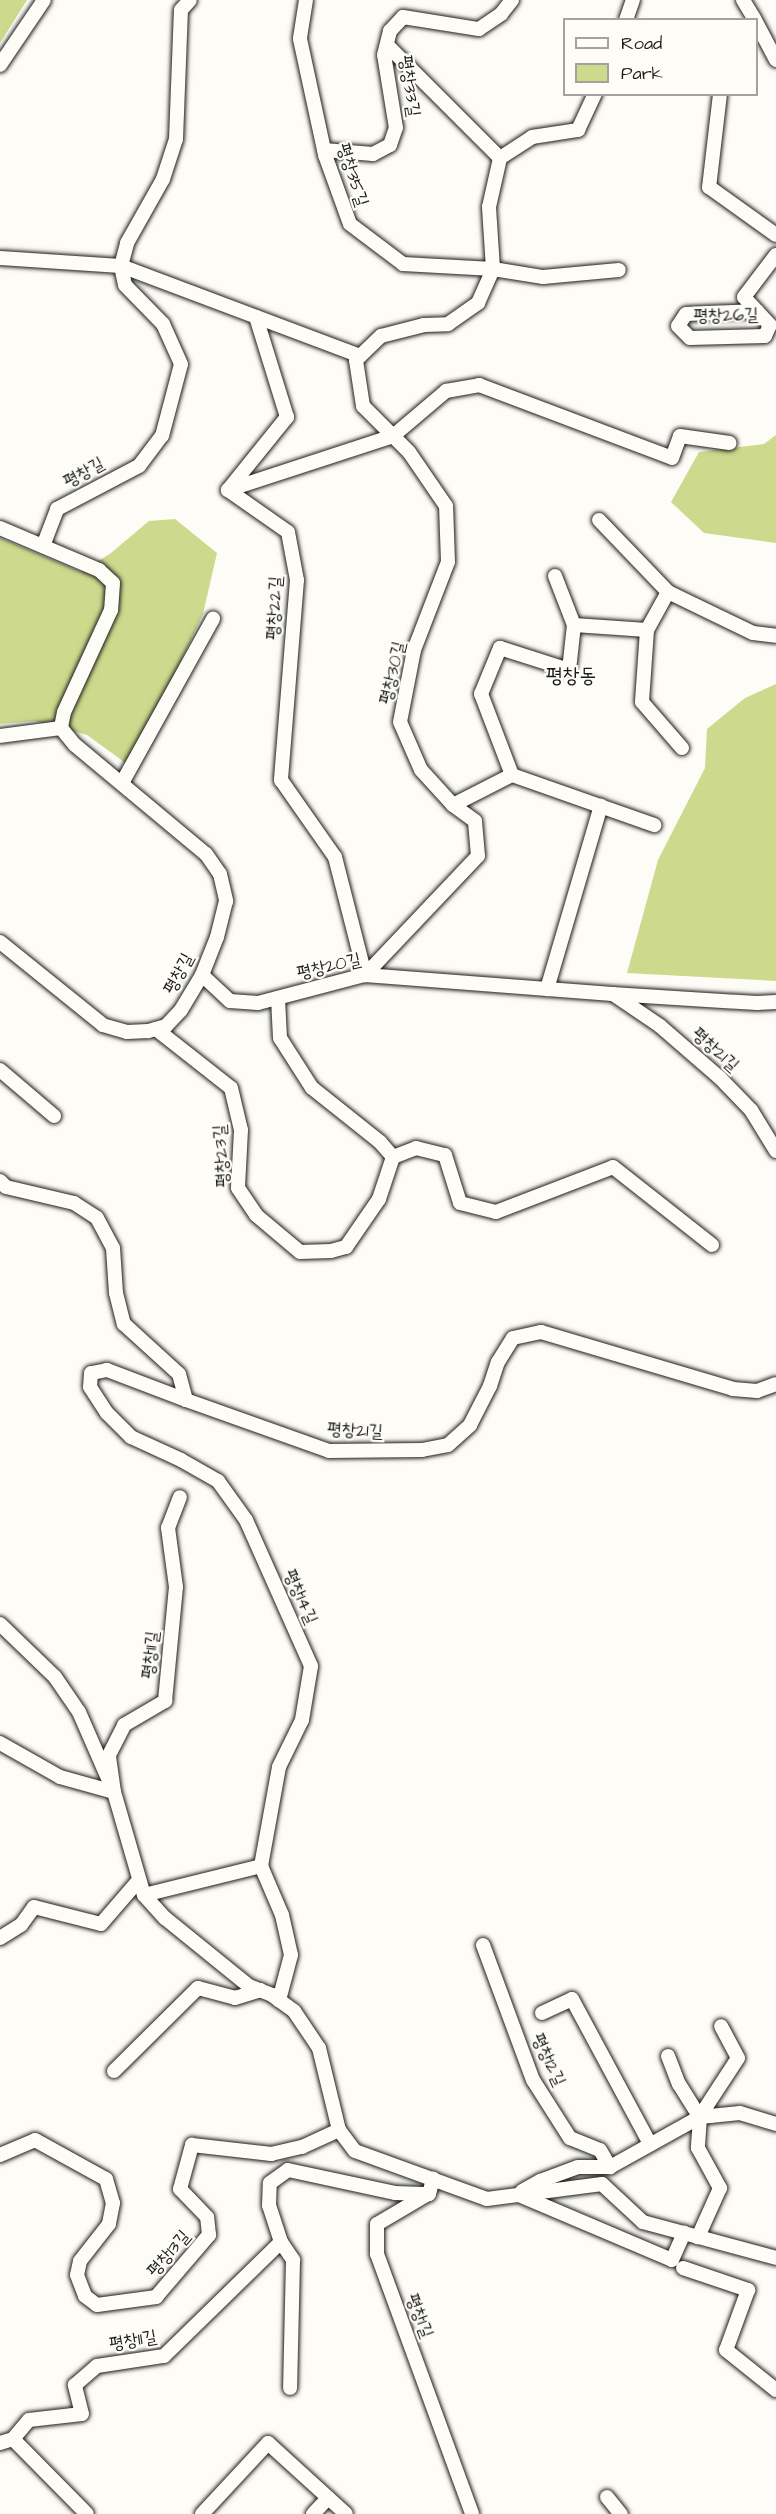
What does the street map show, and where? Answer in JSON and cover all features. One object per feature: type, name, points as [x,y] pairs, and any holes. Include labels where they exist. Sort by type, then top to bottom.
[{"type":"street","points":[[0,64],[44,0]]},
{"type":"street","points":[[121,266],[127,243],[163,179],[176,139],[181,10],[190,0]]},
{"type":"street","name":"평창35길","points":[[306,0],[300,39],[324,150],[350,224],[403,264],[493,269],[543,277],[619,270]]},
{"type":"street","name":"평창33길","points":[[324,150],[373,154],[390,145],[396,128],[384,55],[390,31],[403,17],[479,28],[501,14],[512,0]]},
{"type":"street","points":[[627,18],[633,0]]},
{"type":"street","points":[[743,0],[754,18]]},
{"type":"street","points":[[758,25],[776,60]]},
{"type":"street","points":[[387,45],[500,158]]},
{"type":"street","points":[[0,258],[121,266],[360,356],[381,336],[424,326],[448,324],[478,303],[493,269],[489,207],[500,158],[532,137],[578,130],[594,96]]},
{"type":"street","points":[[720,96],[710,187],[776,235]]},
{"type":"street","name":"평창26길","points":[[758,312],[686,314],[678,326],[690,338],[765,336],[770,325],[758,312],[744,297],[776,255]]},
{"type":"street","name":"평창길","points":[[43,546],[57,509],[140,466],[162,436],[181,364],[163,324],[125,285],[121,266]]},
{"type":"street","points":[[228,490],[287,417],[256,317]]},
{"type":"street","name":"평창30길","points":[[360,356],[356,360],[363,406],[409,452],[446,506],[448,562],[414,651],[400,722],[421,770],[453,805],[475,821],[478,856],[365,975]]},
{"type":"street","points":[[228,490],[393,436],[446,391],[479,386],[672,458],[680,436],[730,443]]},
{"type":"street","name":"평창22길","points":[[228,490],[288,532],[297,580],[281,780],[335,856],[365,975]]},
{"type":"street","points":[[599,520],[668,592],[753,633],[776,636]]},
{"type":"street","points":[[0,528],[99,570],[113,583],[111,610],[64,712],[61,728],[0,736]]},
{"type":"street","points":[[512,775],[481,694],[500,648],[569,670],[574,625],[555,576]]},
{"type":"street","points":[[668,592],[647,630],[642,702],[682,748]]},
{"type":"street","points":[[122,783],[213,619]]},
{"type":"street","points":[[574,625],[647,630]]},
{"type":"street","name":"평창길","points":[[61,728],[75,745],[207,854],[220,874],[226,901],[217,937],[202,975],[181,1010],[166,1026],[156,1029]]},
{"type":"street","points":[[453,805],[512,775],[654,825]]},
{"type":"street","points":[[547,989],[601,806]]},
{"type":"street","points":[[0,942],[103,1025],[127,1032],[156,1029]]},
{"type":"street","name":"평창20길","points":[[202,975],[230,1001],[258,1003],[365,975],[612,994],[757,1003],[776,1002]]},
{"type":"street","name":"평창21길","points":[[612,994],[660,1026],[720,1078],[751,1110],[776,1151]]},
{"type":"street","points":[[278,998],[280,1038],[312,1088],[380,1142],[393,1157],[416,1148],[445,1155],[460,1203],[496,1212],[613,1167],[712,1245]]},
{"type":"street","name":"평창23길","points":[[156,1029],[231,1088],[241,1130],[238,1188],[256,1215],[300,1252],[331,1251],[346,1247],[379,1199],[393,1157]]},
{"type":"street","points":[[0,1070],[54,1116]]},
{"type":"street","points":[[0,1182],[6,1187],[74,1203],[97,1218],[113,1248],[116,1293],[124,1324],[179,1374],[186,1400]]},
{"type":"street","name":"평창21길","points":[[186,1400],[329,1451],[422,1450],[448,1445],[470,1425],[490,1386],[498,1362],[513,1338],[541,1332],[733,1389],[757,1391],[776,1384]]},
{"type":"street","name":"평창14길","points":[[186,1400],[107,1370],[91,1373],[90,1387],[107,1413],[131,1437],[181,1460],[218,1482],[246,1520],[312,1666],[302,1720],[279,1767],[261,1866]]},
{"type":"street","name":"평창11길","points":[[114,1792],[109,1755],[124,1725],[165,1701],[176,1587],[168,1528],[180,1497]]},
{"type":"street","name":"평창11길","points":[[0,1624],[55,1677],[79,1712],[114,1792],[144,1895],[165,1918],[236,1975],[294,2011],[319,2048],[339,2130],[354,2151],[487,2199],[602,2184],[643,2222],[776,2258]]},
{"type":"street","points":[[0,1743],[60,1777],[114,1792]]},
{"type":"street","points":[[144,1895],[261,1866],[282,1916],[291,1954],[279,2000]]},
{"type":"street","points":[[0,1938],[21,1925],[34,1908],[101,1924],[139,1881]]},
{"type":"street","name":"평창12길","points":[[483,1946],[533,2080],[570,2138],[600,2150],[610,2167]]},
{"type":"street","points":[[114,2072],[198,1988],[234,1998],[261,1990]]},
{"type":"street","name":"평창12길","points":[[542,2013],[572,1999],[650,2145]]},
{"type":"street","points":[[517,2194],[672,2260],[691,2235],[720,2188],[698,2148],[705,2117],[704,2110],[738,2058],[721,2025]]},
{"type":"street","points":[[668,2056],[679,2084],[705,2117]]},
{"type":"street","points":[[517,2194],[540,2181],[578,2167],[610,2167],[705,2117],[740,2113],[776,2124]]},
{"type":"street","name":"평창13길","points":[[0,2155],[35,2139],[106,2179],[113,2203],[109,2224],[80,2260],[77,2275],[85,2296],[97,2305],[156,2297],[209,2235],[207,2217],[180,2189],[192,2145],[271,2154],[302,2147],[339,2130]]},
{"type":"street","points":[[290,2388],[292,2260],[281,2242],[269,2206],[270,2183],[288,2170],[395,2193],[429,2194],[433,2179]]},
{"type":"street","name":"평창1길","points":[[468,2192],[439,2189],[377,2224],[377,2254],[472,2514]]},
{"type":"street","name":"평창11길","points":[[6,2441],[29,2420],[82,2414],[75,2385],[96,2366],[164,2356],[281,2242]]},
{"type":"street","points":[[683,2268],[748,2290],[726,2349],[776,2390]]},
{"type":"street","points":[[6,2441],[87,2514]]},
{"type":"street","points":[[202,2514],[268,2443],[346,2514]]},
{"type":"street","points":[[607,2497],[621,2514]]},
{"type":"street","points":[[313,2514],[328,2498]]},
{"type":"green space","points":[[0,0],[27,0],[0,43]]},
{"type":"green space","points":[[776,435],[776,543],[704,533],[671,502],[699,452],[764,444]]},
{"type":"green space","points":[[175,519],[217,553],[203,614],[131,767],[87,735],[35,721],[0,724],[0,538],[81,572],[111,553],[149,521]]},
{"type":"green space","points":[[776,684],[776,981],[627,973],[658,860],[705,768],[707,729],[745,698]]},
{"type":"district","name":"평창동","points":[[571,676]]}]
